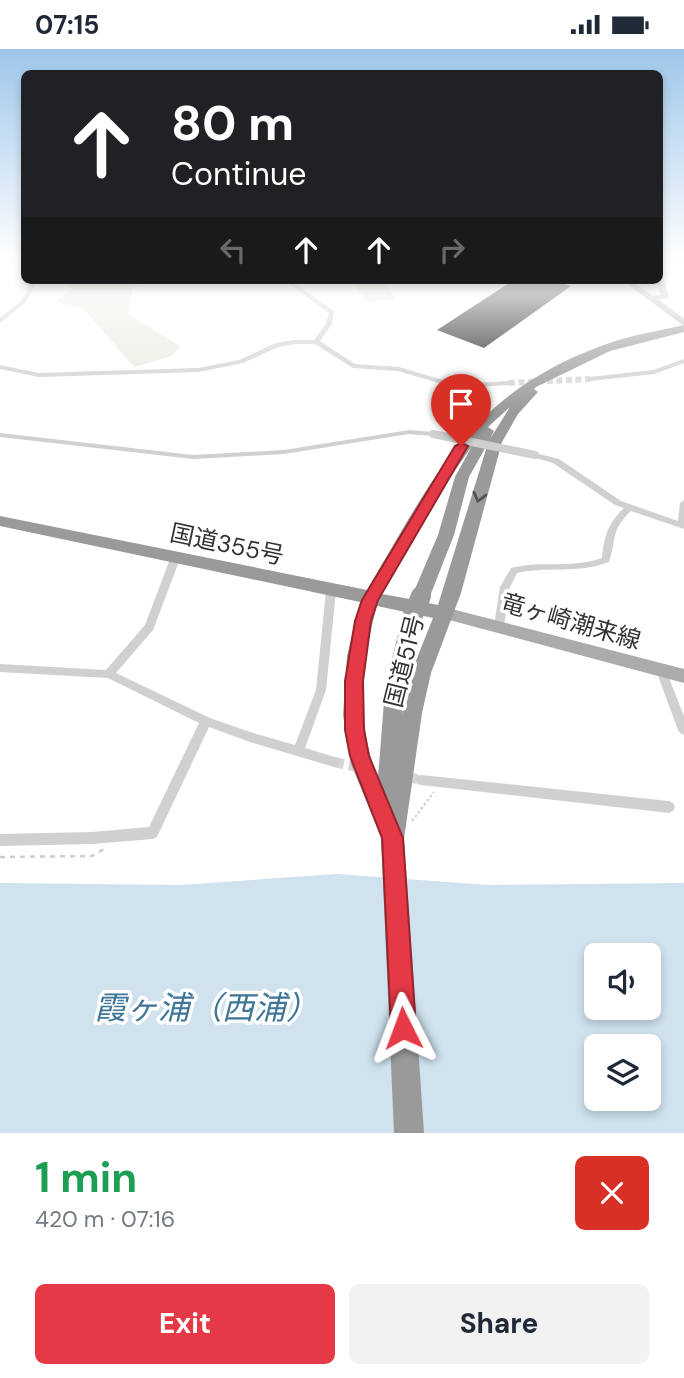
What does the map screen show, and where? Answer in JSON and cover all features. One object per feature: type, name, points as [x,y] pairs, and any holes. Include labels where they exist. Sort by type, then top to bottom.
[{"type":"highway","name":"国道51号","points":[[409,1133],[389,785],[390,723],[397,673],[410,622],[446,535],[462,477],[480,440],[498,417],[521,395],[569,364],[606,348],[684,326]]},
{"type":"highway","points":[[393,842],[359,756],[354,730],[354,681],[363,621],[370,600],[461,446],[507,400],[539,378],[569,364]]},
{"type":"highway","points":[[393,842],[412,713],[421,673],[444,613],[495,442],[521,402],[569,364]]},
{"type":"highway","name":"国道355号","points":[[0,521],[370,600],[444,613]]},
{"type":"main road","name":"竜ヶ崎潮来線","points":[[444,613],[662,673],[684,676]]},
{"type":"street","points":[[316,342],[329,324],[331,312]]},
{"type":"street","points":[[667,312],[684,326]]},
{"type":"street","points":[[0,367],[39,375],[181,371],[241,362],[285,342],[316,342],[353,366],[399,369],[456,386],[509,383]]},
{"type":"street","points":[[590,379],[654,372],[684,361]]},
{"type":"street","points":[[0,435],[193,457],[284,452],[409,432],[433,434],[556,461],[608,498],[629,508],[683,525],[684,503]]},
{"type":"street","points":[[499,626],[505,587],[514,570],[523,567],[581,566],[606,559],[609,529],[629,508]]},
{"type":"street","points":[[109,674],[149,627],[175,559]]},
{"type":"street","points":[[299,750],[321,690],[331,591]]},
{"type":"street","points":[[0,668],[109,674],[206,721],[334,762]]},
{"type":"street","points":[[662,673],[684,730]]},
{"type":"street","points":[[0,840],[92,838],[153,833],[206,721]]},
{"type":"street","points":[[421,780],[669,807]]},
{"type":"path","points":[[412,822],[440,782]]},
{"type":"path","points":[[0,856],[92,856],[109,846]]},
{"type":"shaded area","points":[[86,312],[128,312],[128,314],[180,346],[172,356],[134,367]]},
{"type":"water","name":"霞ヶ浦（西浦）","points":[[337,874],[488,885],[684,883],[684,1133],[0,1133],[0,883],[181,885]]},
{"type":"building","points":[[465,312],[535,312],[484,348],[437,330]]},
{"type":"tunnel","points":[[509,383],[590,379]]},
{"type":"tunnel","points":[[334,762],[421,780]]},
{"type":"route","points":[[403,1028],[393,838],[356,744],[354,681],[363,621],[370,600],[461,446]]}]
